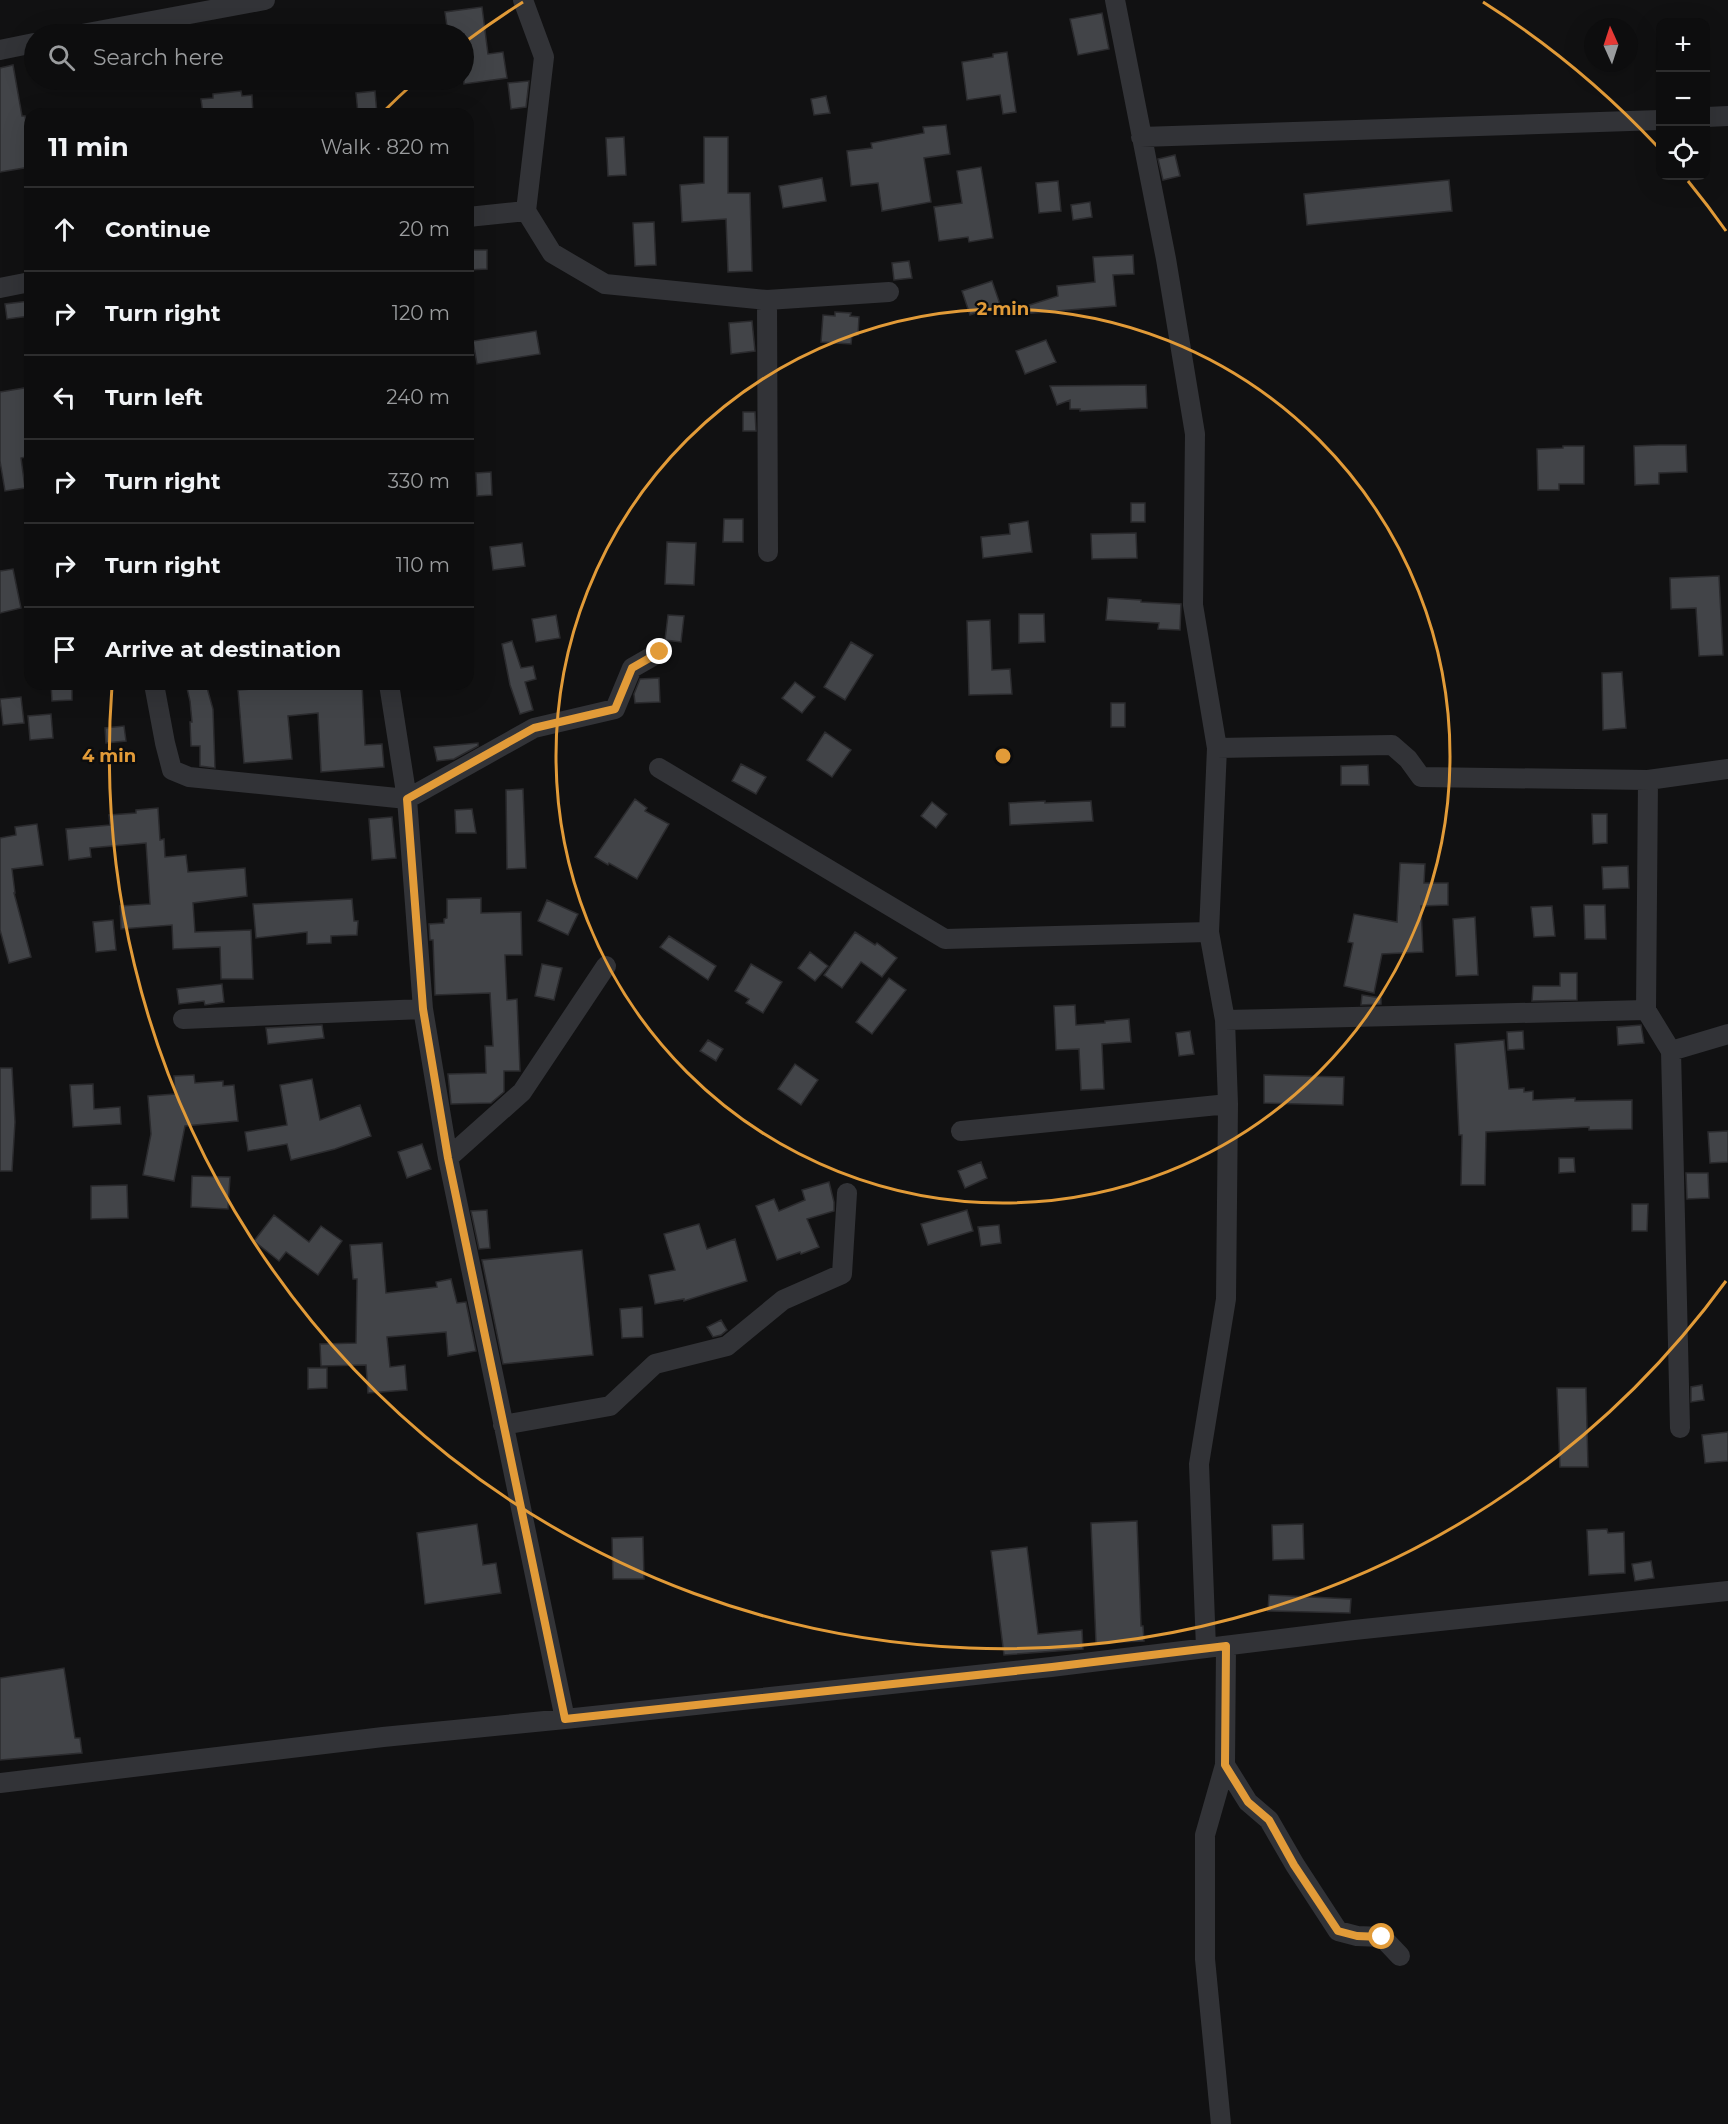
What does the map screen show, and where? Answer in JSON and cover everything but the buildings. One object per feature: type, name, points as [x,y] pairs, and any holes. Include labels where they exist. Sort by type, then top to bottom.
[{"type":"street","points":[[136,24],[265,0]]},
{"type":"street","points":[[523,0],[544,57],[526,211],[552,253],[605,284],[767,300],[889,291]]},
{"type":"street","points":[[1115,0],[1166,259],[1195,434],[1193,605],[1217,748],[1209,932],[1225,1020],[1228,1104],[1227,1299],[1199,1464],[1206,1648]]},
{"type":"street","points":[[0,50],[24,45]]},
{"type":"street","points":[[1710,117],[1728,116]]},
{"type":"street","points":[[1141,137],[1656,120]]},
{"type":"street","points":[[474,216],[526,211]]},
{"type":"street","points":[[0,288],[24,283]]},
{"type":"street","points":[[767,300],[768,552]]},
{"type":"street","points":[[155,690],[172,770],[189,777],[407,799],[534,728],[615,709],[632,668],[660,652]]},
{"type":"street","points":[[390,690],[407,799],[423,1009],[448,1158],[565,1719]]},
{"type":"street","points":[[1217,748],[1392,745],[1408,759],[1421,777],[1648,780],[1728,769]]},
{"type":"street","points":[[659,768],[945,939],[1209,932]]},
{"type":"street","points":[[1648,780],[1646,1010],[1671,1051],[1680,1428]]},
{"type":"street","points":[[448,1158],[522,1092],[606,966]]},
{"type":"street","points":[[183,1019],[423,1009]]},
{"type":"street","points":[[1225,1020],[1646,1010]]},
{"type":"street","points":[[1671,1051],[1728,1034]]},
{"type":"street","points":[[961,1131],[1228,1104]]},
{"type":"street","points":[[502,1425],[610,1406],[655,1364],[727,1346],[783,1300],[842,1274],[846,1193]]},
{"type":"street","points":[[0,1783],[383,1737],[1040,1669],[1354,1630],[1728,1591]]},
{"type":"street","points":[[1221,2124],[1205,1959],[1205,1835],[1225,1765],[1226,1646]]},
{"type":"street","points":[[1225,1765],[1248,1802],[1269,1820],[1300,1874],[1338,1931],[1357,1936],[1382,1937],[1400,1956]]},
{"type":"route","points":[[660,652],[632,668],[615,709],[534,728],[407,799],[423,1009],[448,1158],[565,1719],[1226,1646],[1225,1765],[1248,1802],[1269,1820],[1294,1865],[1338,1931],[1357,1936],[1382,1937]]}]
